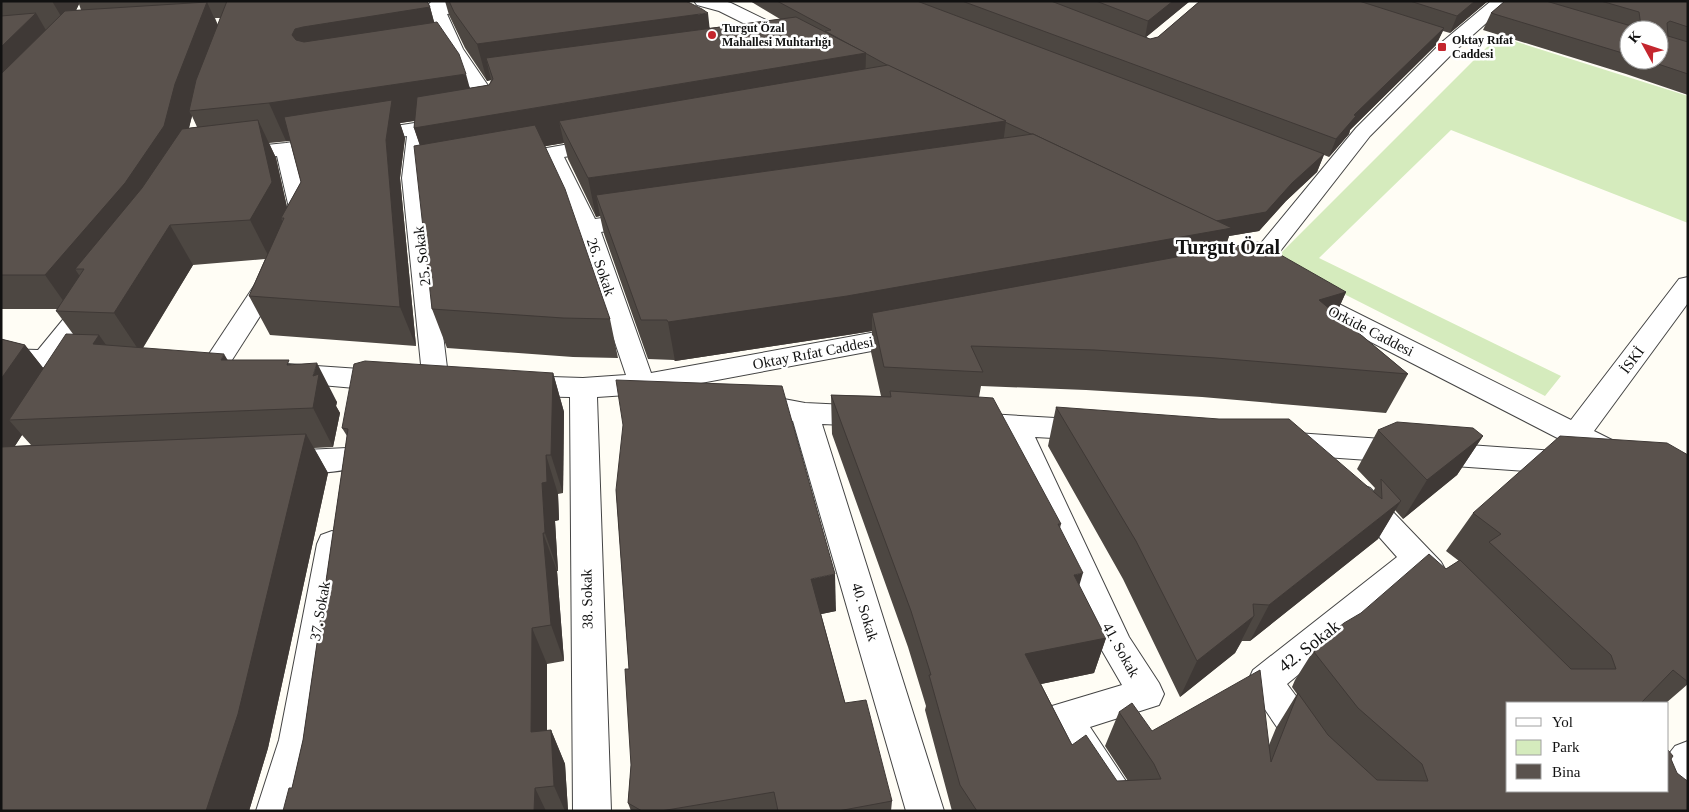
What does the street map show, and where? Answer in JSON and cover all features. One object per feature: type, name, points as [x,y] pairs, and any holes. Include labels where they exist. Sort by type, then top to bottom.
[{"type":"street","points":[[703,1],[726,7],[805,47],[772,49]]},
{"type":"street","points":[[1223,267],[1251,271],[1324,165],[1363,132],[1446,40],[1508,2]]},
{"type":"street","points":[[376,13],[439,5],[504,6]]},
{"type":"street","points":[[212,157],[286,149],[491,116],[481,90],[454,49],[439,5]]},
{"type":"street","points":[[435,52],[454,49]]},
{"type":"street","points":[[481,90],[500,87]]},
{"type":"street","name":"25. Sokak","points":[[349,447],[446,384],[418,128]]},
{"type":"street","points":[[496,163],[620,142]]},
{"type":"street","points":[[286,149],[304,221],[290,248],[205,366],[253,370],[349,447]]},
{"type":"street","name":"26. Sokak","points":[[552,154],[588,227],[642,384]]},
{"type":"street","points":[[588,227],[657,217]]},
{"type":"street","name":"Orkide Caddesi","points":[[1251,271],[1576,434],[1635,467],[1314,445]]},
{"type":"street","points":[[44,361],[106,283]]},
{"type":"street","name":"İSKİ","points":[[1576,434],[1688,285]]},
{"type":"street","name":"Oktay Rıfat Caddesi","points":[[495,385],[583,388],[642,384],[937,329]]},
{"type":"street","points":[[1,358],[44,361],[97,361],[72,385]]},
{"type":"street","points":[[642,384],[805,413],[891,418]]},
{"type":"street","name":"38. Sokak","points":[[583,388],[592,811]]},
{"type":"street","name":"40. Sokak","points":[[805,413],[925,811]]},
{"type":"street","points":[[948,421],[1115,432]]},
{"type":"street","name":"41. Sokak","points":[[1015,425],[1117,648],[1147,694],[1064,718],[1124,811]]},
{"type":"street","points":[[1254,441],[1314,445],[1452,594]]},
{"type":"street","points":[[259,463],[349,447]]},
{"type":"street","name":"37. Sokak","points":[[275,811],[298,740],[349,447]]},
{"type":"street","name":"42. Sokak","points":[[1325,761],[1318,755],[1265,680],[1418,559]]},
{"type":"street","points":[[1669,783],[1688,758]]},
{"type":"green space","points":[[1498,36],[1688,96],[1688,223],[1451,130],[1319,258],[1561,376],[1545,396],[1275,259]]},
{"type":"building","points":[[227,1],[427,1],[430,7],[303,27],[295,29],[292,35],[296,40],[304,42],[437,22],[459,54],[466,74],[269,103],[189,111],[196,80]]},
{"type":"building","points":[[449,1],[686,1],[708,13],[477,44],[454,12]]},
{"type":"building","points":[[777,1],[917,1],[1324,154],[1292,183],[1266,212],[1216,221],[887,65],[825,31],[831,30]]},
{"type":"building","points":[[962,1],[1051,1],[1150,39],[1158,37],[1200,1],[1359,1],[1444,28],[1354,115],[1356,116],[1336,139]]},
{"type":"building","points":[[1096,1],[1173,1],[1148,21]]},
{"type":"building","points":[[1410,1],[1475,1],[1457,16]]},
{"type":"building","points":[[1505,1],[1546,1],[1619,22],[1619,52],[1491,13]]},
{"type":"building","points":[[1601,1],[1688,1],[1688,27],[1670,21],[1640,20],[1639,12]]},
{"type":"building","points":[[207,2],[175,84],[164,126],[125,183],[45,275],[1,275],[1,74],[65,11]]},
{"type":"building","points":[[36,13],[1,47],[1,16]]},
{"type":"building","points":[[796,17],[866,53],[414,128],[417,97],[489,85],[493,79],[486,58]]},
{"type":"building","points":[[1669,36],[1688,42],[1688,74],[1669,68]]},
{"type":"building","points":[[888,65],[1006,121],[588,178],[559,121]]},
{"type":"building","points":[[392,100],[386,140],[400,307],[249,296],[284,218],[281,218],[301,182],[284,117]]},
{"type":"building","points":[[258,120],[272,182],[250,220],[170,225],[114,313],[56,311],[84,269],[75,269],[142,188],[182,129]]},
{"type":"building","points":[[535,125],[565,189],[610,319],[563,318],[432,309],[414,146]]},
{"type":"building","points":[[1033,134],[1232,228],[847,296],[668,322],[667,320],[641,320],[596,195]]},
{"type":"building","points":[[1258,242],[1346,292],[1319,300],[1408,374],[1095,350],[971,346],[983,372],[884,367],[872,313]]},
{"type":"building","points":[[66,334],[99,335],[93,344],[224,354],[221,360],[289,360],[287,365],[317,363],[313,376],[319,374],[313,408],[9,420]]},
{"type":"building","points":[[1,339],[25,345],[1,379]]},
{"type":"building","points":[[365,361],[553,373],[551,455],[546,455],[547,482],[542,483],[545,533],[543,533],[551,625],[532,628],[531,732],[551,730],[554,786],[535,788],[534,811],[283,811],[289,788],[292,788],[303,740],[348,429],[342,428],[354,364]]},
{"type":"building","points":[[616,380],[782,386],[835,574],[811,579],[845,703],[866,700],[892,801],[838,811],[778,811],[774,792],[661,811],[642,811],[628,803],[631,765],[625,669],[629,669],[616,490],[623,425]]},
{"type":"building","points":[[890,391],[993,398],[1061,524],[1058,524],[1083,573],[1074,575],[1106,638],[1025,654],[1072,745],[1086,735],[1117,781],[1161,779],[1154,764],[1119,712],[1132,703],[1152,731],[1260,670],[1271,762],[1298,693],[1328,735],[1377,780],[1428,781],[1422,764],[1358,708],[1314,652],[1317,645],[1344,623],[1361,613],[1429,554],[1446,569],[1460,560],[1571,669],[1616,669],[1611,655],[1489,542],[1501,534],[1473,513],[1560,436],[1667,443],[1688,455],[1688,682],[1673,670],[1642,702],[1506,702],[1506,792],[1669,792],[1669,751],[1673,756],[1671,759],[1677,773],[1688,781],[1688,811],[977,811],[960,785],[929,675],[931,675],[911,611],[831,395],[891,397]]},
{"type":"building","points":[[1056,407],[1219,419],[1289,419],[1382,499],[1381,479],[1401,501],[1269,605],[1253,604],[1254,616],[1197,661],[1136,541]]},
{"type":"building","points":[[1397,422],[1473,428],[1483,436],[1427,480],[1378,430]]},
{"type":"building","points":[[306,434],[238,714],[206,811],[1,811],[1,447]]},
{"type":"place","name":"Turgut Özal Mahallesi Muhtarlığı","points":[[712,35]]},
{"type":"place","name":"Oktay Rıfat Caddesi","points":[[1442,47]]},
{"type":"district","name":"Turgut Özal","points":[[1228,247]]}]
